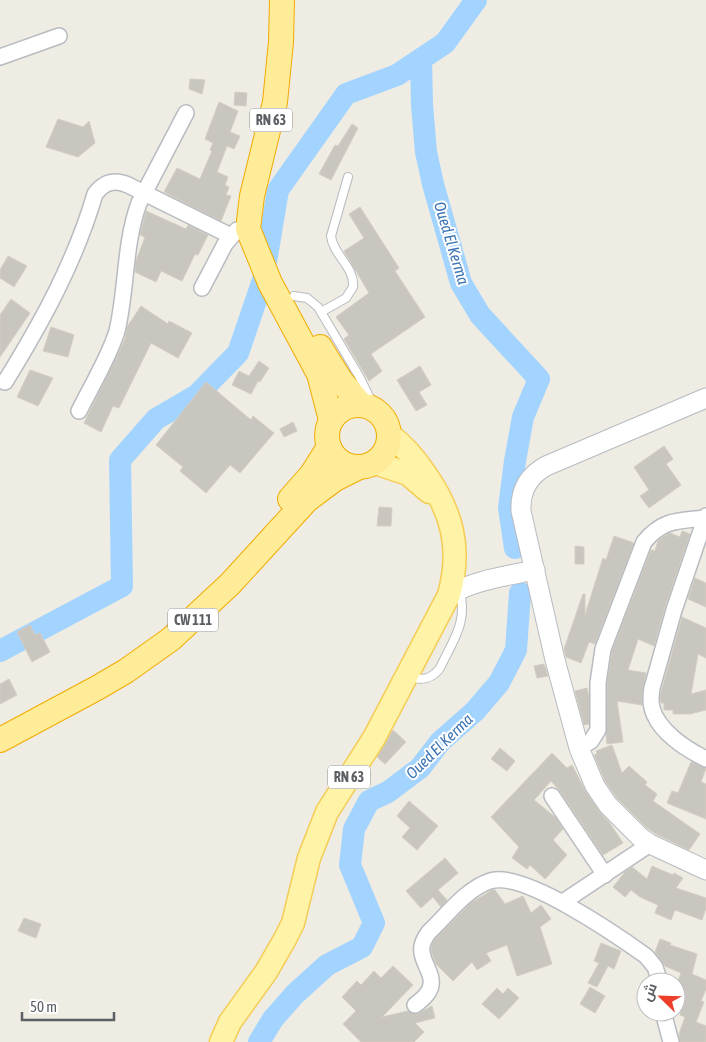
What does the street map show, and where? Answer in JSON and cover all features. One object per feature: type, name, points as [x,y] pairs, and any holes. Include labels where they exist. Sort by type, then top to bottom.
[{"type":"highway","name":"RN 63","points":[[282,0],[276,102],[252,196],[248,233],[283,285],[333,369],[368,406]]},
{"type":"highway","name":"RN 63","points":[[248,233],[262,225],[263,207],[287,112],[292,86],[296,44],[297,0]]},
{"type":"highway","name":"RN 63","points":[[283,285],[323,386],[331,420]]},
{"type":"highway","points":[[368,406],[386,420],[390,435],[386,451],[367,465],[343,463],[336,458],[329,447],[327,436],[331,420],[344,408],[368,406]]},
{"type":"highway","name":"CW 111","points":[[0,724],[74,686],[119,659],[164,626],[213,581],[300,488],[319,465],[329,447]]},
{"type":"highway","name":"CW 111","points":[[0,740],[104,684],[171,639],[230,584],[307,500],[334,479],[367,465]]},
{"type":"main road","points":[[390,435],[415,458],[446,508]]},
{"type":"main road","points":[[367,465],[408,474],[417,480],[446,508]]},
{"type":"main road","name":"RN 63","points":[[221,1042],[230,1022],[266,972],[293,923],[311,852],[328,812],[374,738],[406,675],[454,592],[454,535],[446,508]]},
{"type":"street","points":[[0,57],[59,36]]},
{"type":"street","points":[[79,411],[116,333],[135,214],[143,192],[186,113]]},
{"type":"street","points":[[5,382],[35,333],[61,284],[100,188],[113,182],[121,182],[248,233],[202,288]]},
{"type":"street","points":[[703,865],[650,844],[634,832],[608,805],[595,786],[579,748],[555,660],[521,511],[521,502],[526,484],[538,471],[706,398]]},
{"type":"street","points":[[579,748],[591,741],[598,730],[598,672],[603,649],[644,542],[652,532],[668,522],[706,517],[674,610],[650,700],[652,710],[662,726],[678,742],[706,759]]},
{"type":"street","points":[[454,592],[535,570]]},
{"type":"street","points":[[552,796],[605,875]]},
{"type":"street","points":[[562,902],[650,844]]},
{"type":"street","points":[[415,1005],[427,994],[432,981],[422,953],[424,939],[467,895],[479,886],[492,880],[510,880],[562,902],[646,956],[656,972]]},
{"type":"street","points":[[665,1022],[671,1042]]},
{"type":"lane","points":[[321,312],[346,298],[354,287],[353,278],[333,245],[331,236],[348,177]]},
{"type":"lane","points":[[283,285],[316,304],[359,376],[368,406]]},
{"type":"building","points":[[190,79],[205,80],[202,94],[189,89]]},
{"type":"building","points":[[235,92],[247,93],[246,106],[234,105]]},
{"type":"building","points":[[219,102],[238,111],[230,132],[240,136],[234,149],[227,146],[217,172],[228,177],[225,185],[229,187],[226,195],[231,196],[221,221],[164,192],[177,168],[200,179],[212,151],[210,150],[213,143],[205,139]]},
{"type":"building","points":[[58,119],[83,127],[89,121],[95,143],[78,157],[46,147]]},
{"type":"building","points":[[352,124],[358,128],[331,180],[319,174],[335,145],[338,146]]},
{"type":"building","points":[[360,207],[399,268],[395,271],[425,317],[371,354],[382,371],[369,381],[344,339],[349,335],[336,317],[369,293],[344,251],[364,238],[349,214]]},
{"type":"building","points":[[146,211],[186,229],[188,225],[208,235],[198,255],[195,254],[182,281],[161,271],[156,282],[135,272],[136,261],[145,237],[140,235]]},
{"type":"building","points":[[8,256],[27,266],[14,287],[0,278],[0,270]]},
{"type":"building","points":[[11,299],[30,313],[0,357],[0,315]]},
{"type":"building","points":[[141,306],[168,324],[169,321],[192,333],[178,358],[151,343],[119,408],[113,406],[101,432],[84,423],[125,339],[127,327]]},
{"type":"building","points":[[51,327],[74,335],[68,357],[43,351]]},
{"type":"building","points":[[259,361],[269,368],[260,382],[258,381],[251,394],[232,385],[239,371],[249,376]]},
{"type":"building","points":[[420,366],[431,385],[419,392],[427,405],[416,411],[397,380]]},
{"type":"building","points":[[30,370],[53,378],[38,406],[17,397]]},
{"type":"building","points":[[206,382],[251,420],[253,416],[274,433],[240,473],[230,465],[206,493],[180,471],[183,467],[156,445]]},
{"type":"building","points":[[293,422],[297,431],[284,437],[280,429]]},
{"type":"building","points":[[664,446],[673,459],[666,464],[681,485],[649,508],[640,496],[649,490],[634,467]]},
{"type":"building","points":[[379,507],[392,508],[391,526],[377,526]]},
{"type":"building","points":[[682,531],[690,534],[654,646],[638,639],[628,670],[646,673],[642,705],[617,701],[623,742],[607,744],[607,684],[612,651],[651,550],[655,551],[658,541],[663,537],[670,533],[680,537]]},
{"type":"building","points":[[614,536],[634,543],[595,644],[589,642],[581,663],[566,657],[564,649],[583,594],[585,594],[585,615],[603,558],[606,560]]},
{"type":"building","points":[[575,546],[584,547],[584,564],[575,564]]},
{"type":"building","points":[[695,578],[706,583],[706,607],[688,599]]},
{"type":"building","points":[[682,617],[706,628],[706,658],[698,654],[691,694],[706,690],[706,710],[690,714],[673,714],[673,710],[664,710],[664,703],[661,703],[660,696]]},
{"type":"building","points":[[30,625],[35,635],[40,633],[50,652],[32,662],[17,632]]},
{"type":"building","points":[[544,664],[548,676],[537,678],[534,666]]},
{"type":"building","points":[[9,679],[17,695],[0,704],[0,684]]},
{"type":"building","points":[[587,688],[589,724],[584,725],[575,691]]},
{"type":"building","points":[[393,730],[406,742],[385,764],[377,757]]},
{"type":"building","points":[[612,745],[622,773],[629,766],[647,782],[645,785],[657,794],[653,801],[700,834],[689,850],[647,828],[617,798],[605,781],[594,755],[597,754],[596,751]]},
{"type":"building","points":[[500,748],[515,761],[507,771],[491,759]]},
{"type":"building","points":[[552,753],[567,768],[572,765],[586,792],[623,843],[603,855],[560,791],[551,781],[534,800],[555,817],[563,829],[553,840],[567,855],[545,879],[530,865],[527,869],[512,858],[519,847],[491,817]]},
{"type":"building","points":[[691,762],[706,768],[701,782],[706,784],[706,819],[667,803],[672,791],[678,793]]},
{"type":"building","points":[[409,801],[438,826],[417,850],[402,837],[410,828],[397,816]]},
{"type":"building","points":[[445,858],[458,873],[438,890],[447,900],[441,907],[433,897],[421,908],[406,891]]},
{"type":"building","points":[[652,866],[683,878],[676,888],[706,898],[706,908],[702,920],[675,910],[671,920],[655,913],[658,905],[640,897],[631,890],[625,897],[613,887],[625,872],[632,867],[647,879]]},
{"type":"building","points":[[495,890],[505,904],[523,896],[531,913],[541,905],[551,919],[540,927],[552,964],[517,976],[507,945],[486,953],[491,961],[477,970],[472,962],[453,981],[436,964],[431,951],[432,944],[471,903]]},
{"type":"building","points":[[24,918],[41,924],[36,938],[18,931]]},
{"type":"building","points":[[660,939],[671,943],[670,945],[697,954],[692,974],[706,980],[706,989],[701,1001],[704,1002],[696,1022],[706,1026],[706,1042],[680,1042],[679,1034],[683,1022],[686,1022],[686,972],[679,972],[665,966],[655,952]]},
{"type":"building","points":[[601,943],[621,951],[614,969],[608,966],[597,987],[588,983],[599,963],[594,961]]},
{"type":"building","points":[[393,966],[413,985],[382,1017],[408,1011],[417,1014],[432,1006],[435,1018],[415,1023],[424,1032],[414,1042],[361,1042],[343,1024],[356,1011],[342,997],[357,981],[361,985],[374,971],[381,978]]},
{"type":"building","points":[[590,987],[605,996],[595,1013],[580,1004]]},
{"type":"building","points":[[497,988],[503,994],[508,988],[519,998],[499,1019],[482,1004]]},
{"type":"waterway","points":[[0,651],[122,586],[120,460],[156,419],[197,395],[238,353],[263,280],[278,190],[346,94],[397,75],[445,43],[476,0]]},
{"type":"waterway","name":"Oued El Kerma","points":[[421,59],[426,152],[461,283],[480,315],[539,379],[523,417],[515,461],[509,508],[515,548]]},
{"type":"waterway","name":"Oued El Kerma","points":[[259,1042],[273,1019],[295,994],[327,965],[362,947],[374,923],[350,865],[354,829],[369,801],[388,792],[420,768],[440,742],[475,711],[499,683],[516,650],[520,593]]}]
